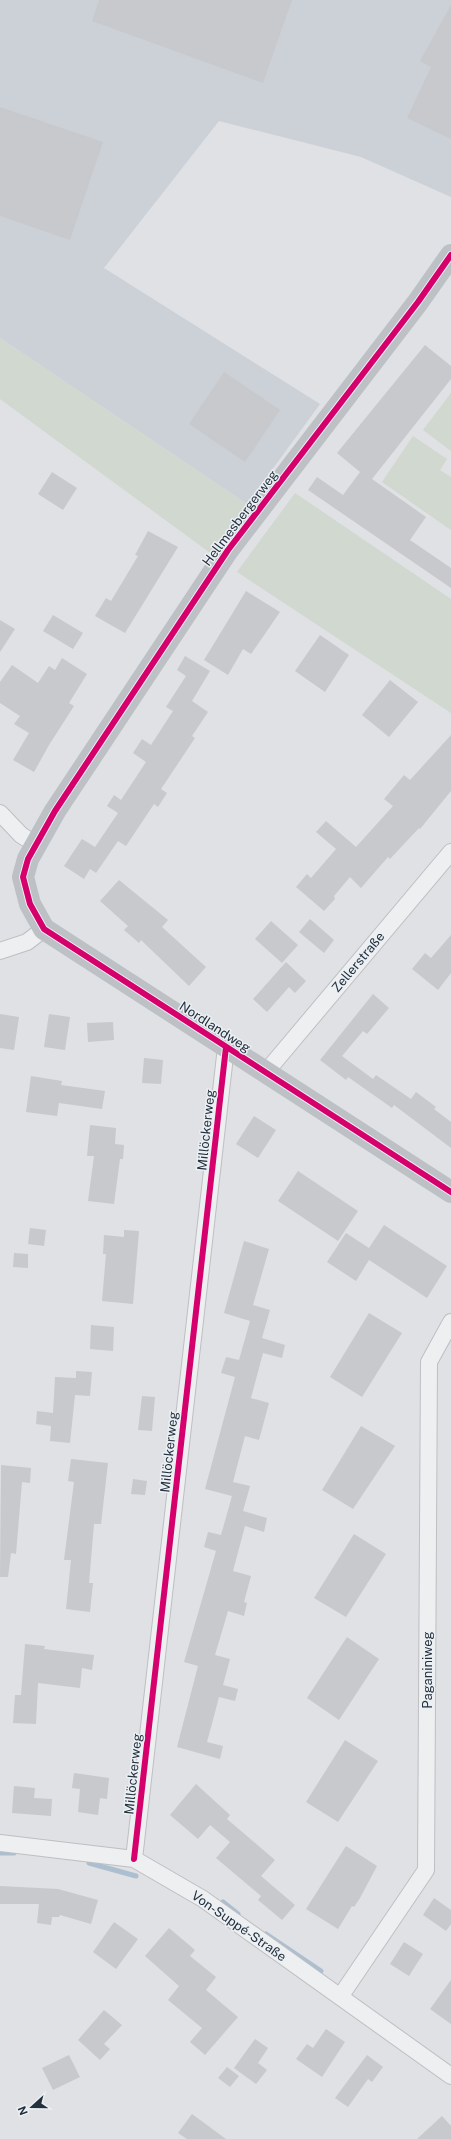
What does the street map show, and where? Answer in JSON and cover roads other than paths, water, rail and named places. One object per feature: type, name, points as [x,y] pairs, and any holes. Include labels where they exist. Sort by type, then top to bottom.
[{"type":"street","name":"Hellmesbergerweg","points":[[35,844],[95,749],[228,550],[418,302],[451,255]]},
{"type":"street","points":[[0,813],[20,835],[35,844]]},
{"type":"street","name":"Nordlandweg","points":[[35,844],[28,859],[23,877],[30,904],[44,929],[451,1192]]},
{"type":"street","name":"Zellerstraße","points":[[266,1072],[451,852]]},
{"type":"street","points":[[0,951],[28,942],[44,929]]},
{"type":"street","name":"Millöckerweg","points":[[134,1859],[226,1047]]},
{"type":"street","name":"Paganiniweg","points":[[340,1997],[426,1870],[429,1362],[451,1322]]},
{"type":"street","name":"Von-Suppé-Straße","points":[[0,1843],[134,1859],[203,1898],[451,2076]]},
{"type":"waterway","points":[[0,1853],[14,1853]]},
{"type":"waterway","points":[[89,1863],[136,1876]]},
{"type":"waterway","points":[[223,1902],[238,1914]]},
{"type":"waterway","points":[[266,1934],[321,1971]]}]
